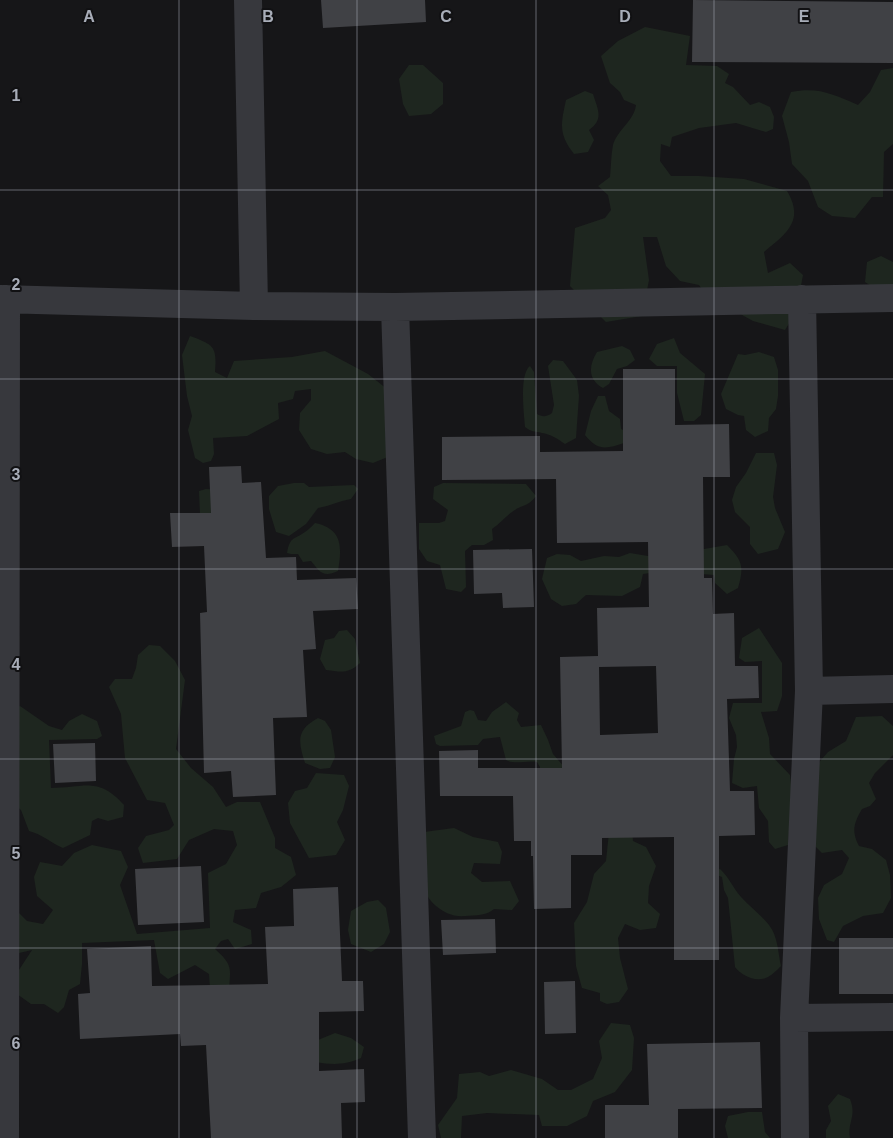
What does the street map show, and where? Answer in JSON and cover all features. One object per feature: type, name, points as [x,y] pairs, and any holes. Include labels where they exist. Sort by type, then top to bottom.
[{"type":"street","points":[[248,0],[254,306]]},
{"type":"street","points":[[5,1138],[3,299],[254,306],[395,307],[893,298]]},
{"type":"street","points":[[795,1138],[794,1018],[809,691],[802,299]]},
{"type":"street","points":[[395,307],[422,1138]]},
{"type":"street","points":[[809,691],[893,689]]},
{"type":"street","points":[[794,1018],[893,1017]]},
{"type":"shaded area","points":[[645,27],[690,36],[686,65],[717,66],[729,74],[725,83],[733,87],[750,105],[759,102],[770,107],[774,117],[773,129],[766,132],[736,123],[699,128],[672,137],[670,147],[661,144],[660,161],[671,176],[744,179],[787,191],[792,201],[793,219],[786,233],[764,252],[768,273],[790,263],[803,275],[796,312],[785,330],[753,321],[706,295],[699,285],[680,281],[666,266],[657,237],[643,237],[649,280],[642,316],[606,322],[570,286],[575,228],[605,218],[611,210],[608,195],[598,186],[610,177],[611,157],[615,139],[632,116],[636,105],[624,100],[620,92],[610,83],[601,56],[618,41]]},
{"type":"shaded area","points":[[409,65],[423,65],[443,83],[443,104],[431,114],[409,116],[403,104],[399,79]]},
{"type":"shaded area","points":[[893,68],[893,144],[884,152],[883,197],[872,197],[855,218],[832,216],[818,207],[808,181],[792,164],[789,142],[782,116],[791,92],[810,90],[825,92],[858,105],[870,92],[881,70]]},
{"type":"shaded area","points":[[585,91],[593,94],[598,110],[598,118],[594,126],[589,130],[594,140],[588,152],[574,154],[563,134],[563,116],[566,100]]},
{"type":"shaded area","points":[[881,256],[893,262],[893,309],[887,296],[865,282],[867,262]]},
{"type":"shaded area","points":[[190,336],[209,344],[214,352],[215,372],[227,378],[234,361],[292,357],[325,351],[368,374],[387,389],[390,456],[373,463],[356,459],[345,452],[327,454],[311,449],[299,430],[300,413],[311,400],[311,389],[295,391],[293,399],[278,403],[279,419],[247,436],[213,438],[214,454],[211,461],[203,463],[195,458],[188,430],[192,416],[187,396],[182,355]]},
{"type":"shaded area","points":[[674,338],[680,353],[705,374],[701,415],[694,421],[684,421],[677,393],[677,366],[657,366],[649,359],[657,344]]},
{"type":"shaded area","points":[[622,346],[630,350],[635,360],[627,366],[617,369],[609,384],[603,388],[592,376],[591,367],[594,357],[597,352]]},
{"type":"shaded area","points":[[759,352],[774,357],[778,370],[778,396],[776,409],[769,418],[768,431],[755,437],[746,430],[744,416],[726,409],[721,394],[738,354],[745,355]]},
{"type":"shaded area","points":[[553,360],[563,361],[577,380],[579,396],[576,438],[565,444],[551,436],[531,431],[525,427],[524,377],[530,366],[534,372],[537,414],[543,416],[552,413],[554,405],[548,366]]},
{"type":"shaded area","points":[[598,396],[605,396],[609,411],[620,419],[621,429],[627,432],[624,443],[612,447],[598,446],[585,435],[591,411]]},
{"type":"shaded area","points":[[756,453],[774,453],[777,465],[773,497],[775,508],[785,532],[778,549],[758,554],[750,544],[750,527],[735,512],[732,500],[736,487],[746,473]]},
{"type":"shaded area","points":[[304,483],[309,487],[354,485],[358,489],[351,499],[318,508],[306,524],[289,536],[276,532],[269,509],[269,496],[278,486]]},
{"type":"shaded area","points":[[443,483],[526,484],[536,496],[527,504],[512,512],[492,529],[493,540],[484,545],[472,545],[465,551],[466,587],[461,592],[446,589],[440,565],[427,561],[419,549],[419,523],[439,523],[445,521],[448,510],[433,499],[434,487]]},
{"type":"shaded area","points":[[206,489],[220,490],[226,495],[201,539],[199,491]]},
{"type":"shaded area","points":[[315,523],[324,526],[336,534],[340,547],[338,571],[329,574],[322,573],[311,561],[303,562],[298,554],[287,553],[291,541]]},
{"type":"shaded area","points":[[727,545],[739,560],[741,575],[738,588],[727,594],[715,583],[714,575],[665,571],[643,574],[640,587],[622,596],[586,595],[576,604],[562,606],[551,599],[542,579],[547,558],[557,554],[570,555],[581,561],[604,556],[619,557],[630,553],[648,556],[670,555]]},
{"type":"shaded area","points":[[759,628],[782,663],[782,696],[777,711],[761,712],[769,738],[770,754],[790,775],[792,793],[788,845],[775,849],[769,842],[768,821],[759,808],[757,786],[743,788],[732,783],[737,747],[736,735],[729,718],[733,703],[762,703],[762,661],[745,662],[739,658],[742,638]]},
{"type":"shaded area","points":[[347,630],[355,639],[360,663],[352,669],[344,671],[326,670],[320,659],[325,640],[334,638],[339,631]]},
{"type":"shaded area","points":[[149,645],[160,646],[175,661],[185,680],[176,749],[191,768],[213,787],[226,807],[237,802],[260,802],[275,838],[275,848],[291,857],[296,875],[281,887],[261,893],[256,908],[235,910],[233,922],[251,930],[252,944],[235,949],[228,939],[221,941],[215,949],[230,968],[229,992],[211,1003],[209,974],[195,965],[168,979],[160,973],[154,940],[82,943],[80,984],[69,990],[64,1007],[58,1013],[44,1004],[31,1004],[17,994],[15,976],[32,950],[19,953],[15,909],[27,921],[43,924],[53,910],[37,896],[34,877],[40,862],[62,866],[74,853],[92,845],[121,851],[128,867],[120,885],[137,934],[210,928],[208,873],[226,864],[237,845],[233,831],[214,829],[189,840],[177,859],[143,863],[138,848],[146,836],[169,830],[174,825],[165,803],[147,800],[125,758],[121,714],[109,687],[115,679],[132,679],[138,655]]},
{"type":"shaded area","points":[[506,702],[519,713],[517,720],[521,727],[541,725],[553,754],[565,768],[539,780],[540,767],[537,762],[513,762],[506,760],[500,737],[483,739],[478,745],[440,746],[436,744],[434,736],[461,726],[465,712],[474,711],[478,720],[486,721],[492,712]]},
{"type":"shaded area","points":[[20,706],[49,726],[62,730],[69,721],[82,714],[97,721],[102,736],[97,739],[49,740],[51,788],[90,786],[106,790],[124,805],[123,817],[108,821],[98,818],[92,821],[90,835],[63,848],[29,831],[21,810],[12,803],[0,714]]},
{"type":"shaded area","points":[[882,716],[893,726],[893,755],[875,773],[869,783],[876,799],[870,806],[862,809],[855,823],[854,831],[859,846],[872,849],[886,860],[890,875],[891,898],[883,913],[863,916],[843,926],[834,942],[827,940],[819,919],[818,898],[824,885],[842,874],[849,858],[842,850],[822,853],[814,845],[814,768],[828,752],[846,741],[856,717]]},
{"type":"shaded area","points":[[318,718],[325,721],[331,730],[335,757],[330,768],[320,769],[305,763],[301,748],[302,732],[311,722]]},
{"type":"shaded area","points":[[316,773],[344,775],[349,786],[343,810],[337,822],[345,840],[336,855],[309,858],[290,823],[288,803],[295,791],[307,788]]},
{"type":"shaded area","points":[[630,802],[633,841],[646,847],[656,866],[649,886],[648,903],[660,914],[656,928],[640,930],[625,924],[618,938],[620,958],[628,989],[619,1002],[607,1004],[600,1001],[600,993],[582,988],[576,966],[574,923],[587,902],[594,874],[606,861],[609,832]]},
{"type":"shaded area","points":[[454,828],[473,837],[498,842],[502,852],[500,864],[474,863],[471,873],[482,882],[510,881],[519,901],[512,910],[494,909],[481,915],[457,916],[443,911],[429,899],[425,891],[422,872],[424,832]]},
{"type":"shaded area","points":[[720,869],[741,897],[772,929],[781,966],[768,977],[763,979],[750,978],[735,967],[728,898],[724,890],[722,877],[717,875],[716,870]]},
{"type":"shaded area","points":[[378,900],[386,908],[390,932],[384,944],[371,952],[351,944],[348,930],[351,911],[367,902]]},
{"type":"shaded area","points":[[611,1023],[630,1025],[634,1038],[632,1070],[615,1092],[593,1101],[587,1116],[567,1126],[542,1126],[539,1115],[487,1113],[462,1116],[461,1138],[441,1138],[438,1125],[457,1098],[459,1074],[480,1072],[489,1076],[511,1070],[542,1079],[558,1090],[571,1090],[593,1079],[602,1058],[599,1041]]},
{"type":"shaded area","points":[[335,1033],[351,1038],[364,1047],[361,1058],[339,1064],[315,1062],[318,1040]]},
{"type":"shaded area","points":[[838,1094],[850,1099],[852,1105],[850,1138],[826,1138],[826,1130],[831,1121],[828,1106]]},
{"type":"shaded area","points":[[748,1112],[762,1112],[765,1132],[770,1138],[728,1138],[725,1126],[728,1116]]},
{"type":"building","points":[[321,0],[425,0],[426,22],[323,28]]},
{"type":"building","points":[[693,0],[893,2],[893,63],[692,62]]},
{"type":"building","points":[[623,369],[675,369],[675,425],[729,424],[730,477],[703,477],[704,578],[712,578],[713,614],[734,613],[735,666],[758,666],[759,698],[727,699],[730,791],[754,791],[755,835],[719,836],[719,960],[674,960],[674,837],[602,838],[602,855],[571,855],[571,908],[534,909],[531,841],[514,841],[513,796],[440,796],[439,751],[478,750],[478,768],[562,768],[560,657],[598,656],[597,608],[649,607],[648,542],[557,543],[556,479],[442,480],[442,437],[540,436],[540,452],[623,451]],"holes":[[[656,666],[658,733],[600,735],[599,667]]]},
{"type":"building","points":[[241,466],[242,483],[261,482],[266,558],[296,557],[297,580],[356,578],[358,609],[313,611],[316,649],[303,650],[307,717],[273,718],[276,795],[233,797],[231,771],[204,773],[200,613],[207,612],[204,546],[172,547],[170,513],[211,513],[209,467]]},
{"type":"building","points":[[532,549],[534,607],[503,608],[502,593],[474,594],[473,550]]},
{"type":"building","points":[[95,743],[96,781],[55,783],[53,744]]},
{"type":"building","points":[[201,866],[204,922],[138,925],[135,869]]},
{"type":"building","points":[[338,887],[342,981],[363,981],[364,1011],[319,1012],[319,1071],[364,1069],[365,1102],[341,1103],[342,1138],[211,1138],[206,1045],[181,1046],[180,1034],[80,1039],[78,994],[90,993],[87,949],[151,946],[152,986],[268,984],[265,927],[294,926],[293,889]]},
{"type":"building","points":[[495,919],[496,953],[443,955],[441,920]]},
{"type":"building","points":[[839,938],[893,938],[893,994],[839,994]]},
{"type":"building","points":[[575,981],[576,1033],[545,1034],[544,982]]},
{"type":"building","points":[[760,1042],[762,1108],[678,1109],[678,1138],[605,1138],[605,1105],[649,1105],[647,1044]]}]
